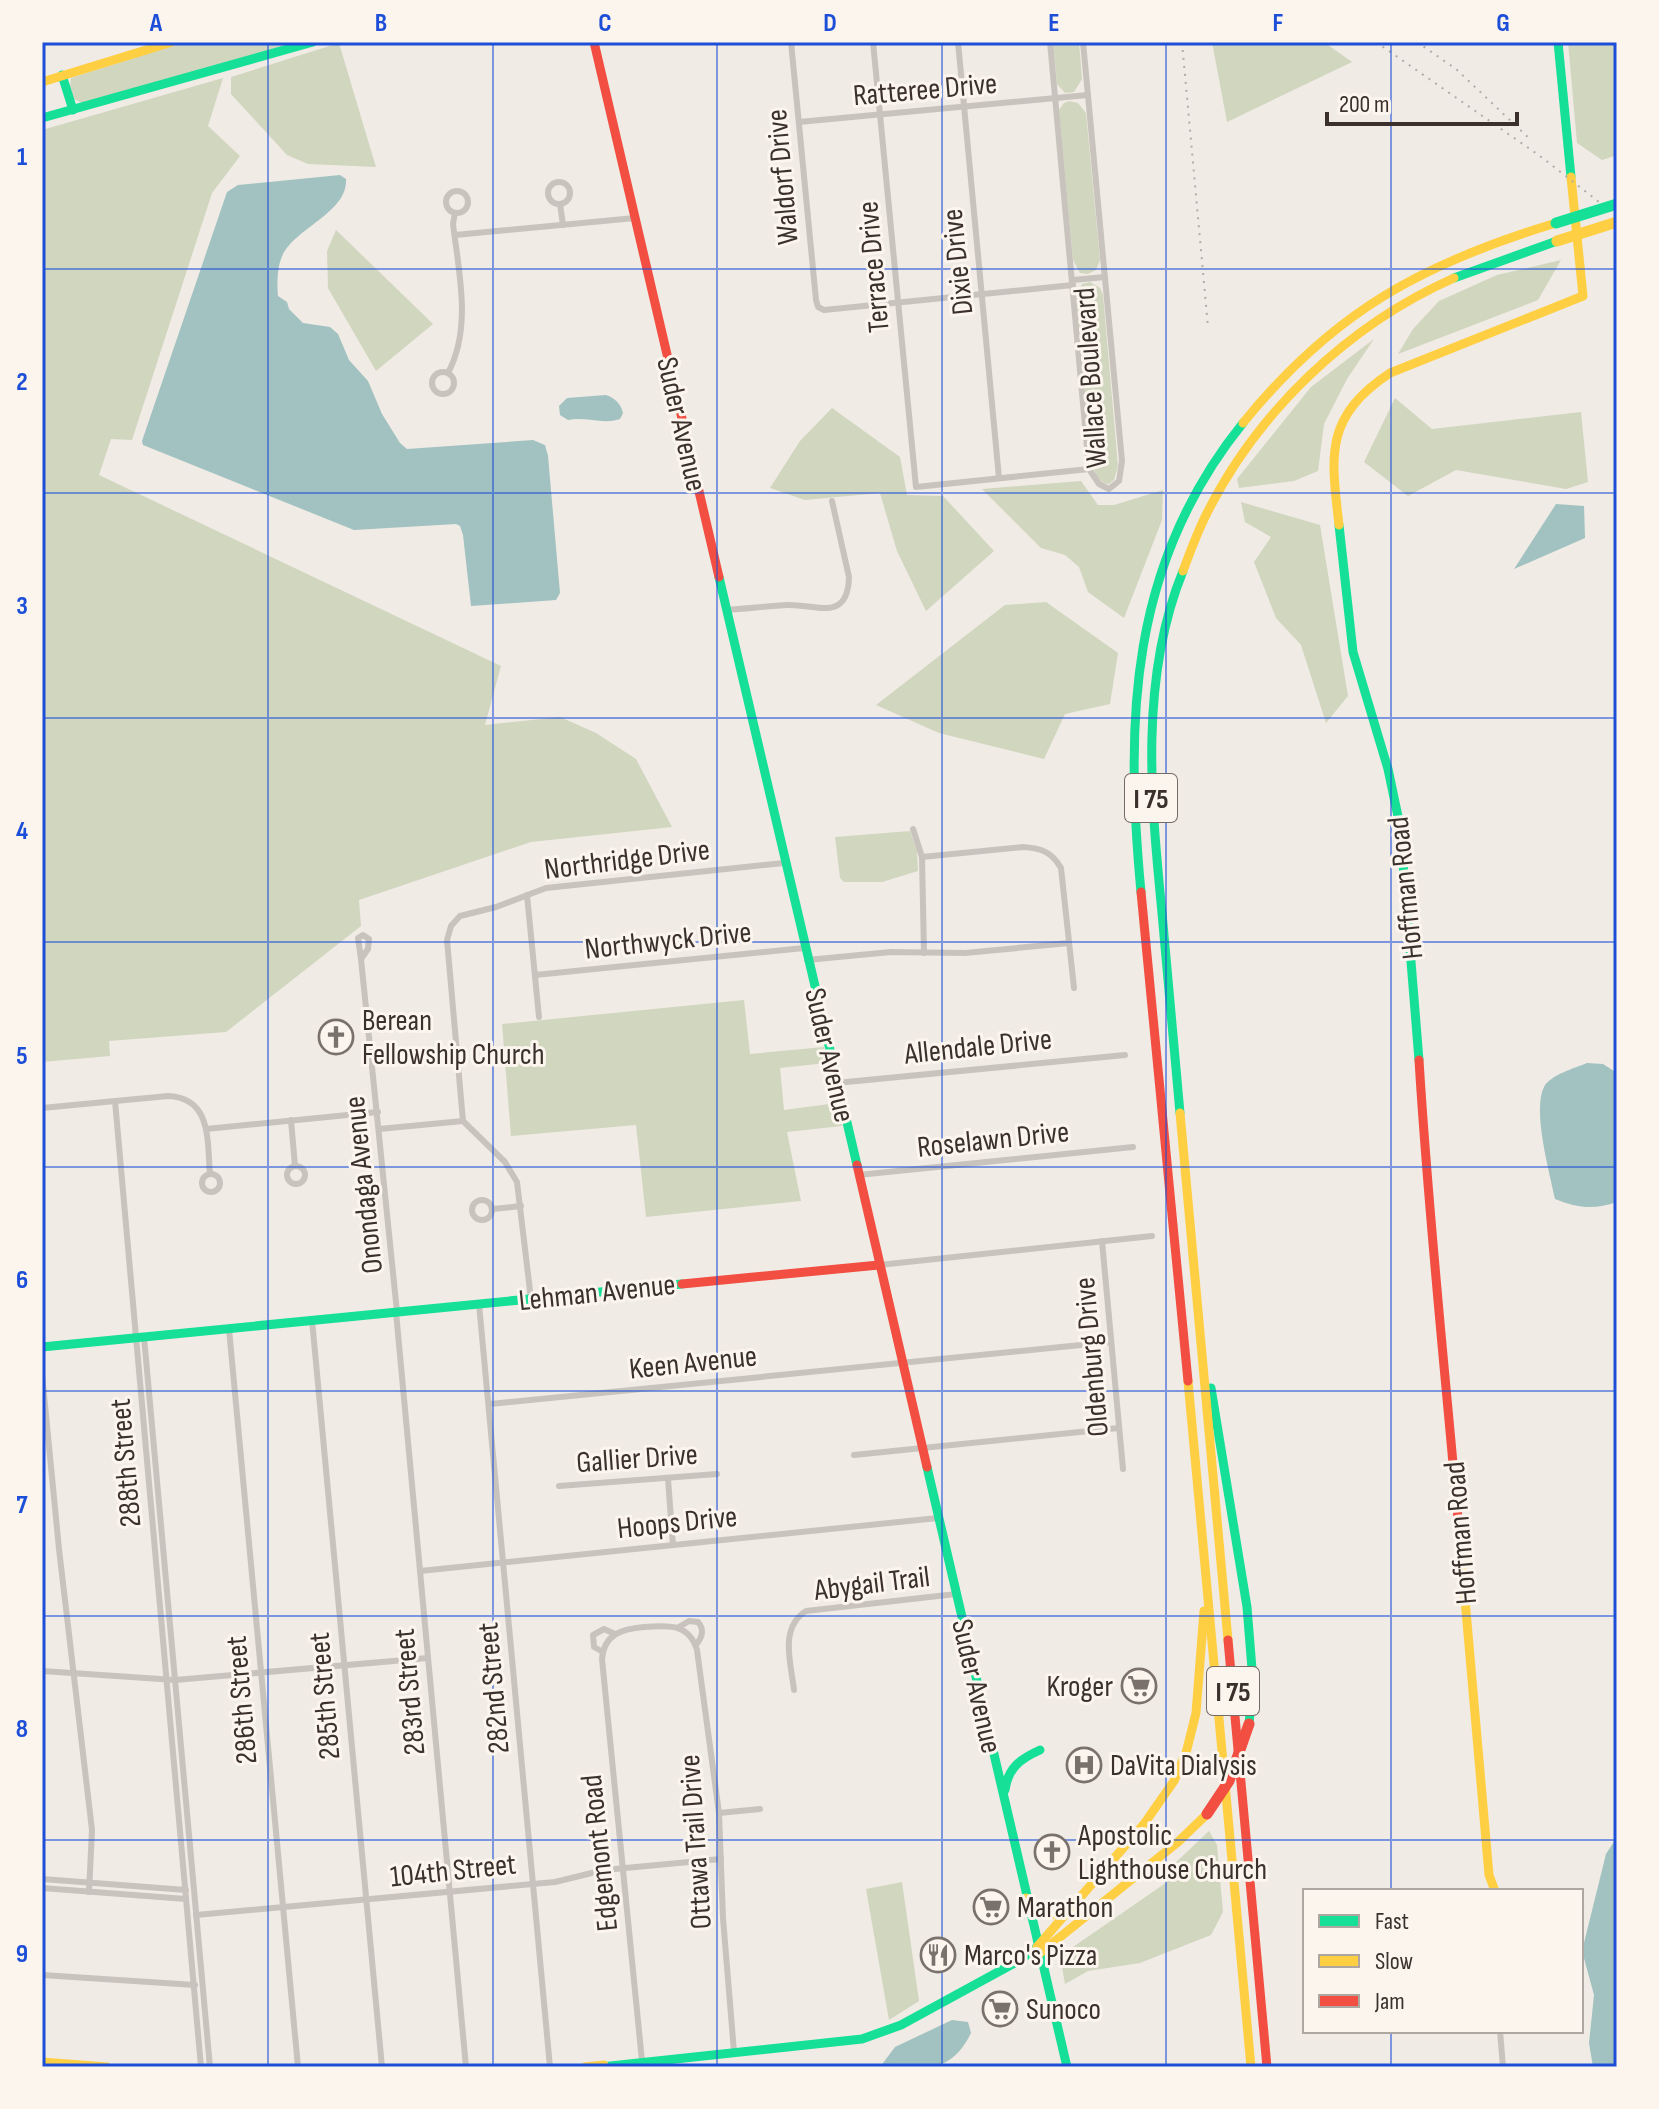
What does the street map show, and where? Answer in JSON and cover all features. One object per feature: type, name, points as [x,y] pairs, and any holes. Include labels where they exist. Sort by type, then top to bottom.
[{"type":"main road","points":[[42,82],[172,42]]},
{"type":"main road","points":[[42,118],[313,42]]},
{"type":"main road","name":"Suder Avenue","points":[[594,42],[1067,2067]]},
{"type":"main road","name":"Hoffman Road","points":[[1494,1889],[1489,1875],[1444,1352],[1428,1209],[1413,968],[1400,826],[1388,769],[1353,652],[1332,461],[1335,440],[1344,417],[1361,393],[1374,383],[1390,373],[1583,296],[1558,42]]},
{"type":"main road","points":[[62,75],[73,110]]},
{"type":"main road","name":"I 75","points":[[1251,2067],[1140,883],[1132,766],[1135,687],[1147,619],[1168,554],[1196,493],[1245,420],[1291,368],[1325,337],[1370,303],[1450,260],[1617,204]]},
{"type":"main road","name":"I 75","points":[[1267,2067],[1155,848],[1149,756],[1152,698],[1162,636],[1174,591],[1199,527],[1223,482],[1247,446],[1302,382],[1346,343],[1383,316],[1465,273],[1617,222]]},
{"type":"main road","name":"Lehman Avenue","points":[[42,1347],[879,1265]]},
{"type":"main road","points":[[586,2067],[862,2039],[882,2033],[1038,1950],[1178,1842],[1207,1814],[1233,1772],[1249,1724],[1253,1681],[1247,1607],[1198,1315]]},
{"type":"main road","points":[[1038,1950],[1149,1817],[1183,1763],[1196,1713],[1206,1583]]},
{"type":"main road","points":[[1005,1801],[1010,1768],[1024,1756],[1040,1750]]},
{"type":"main road","points":[[1026,1898],[1041,1914],[1053,1916],[1066,1913]]},
{"type":"main road","points":[[42,2062],[107,2067]]},
{"type":"street","name":"Waldorf Drive","points":[[791,42],[818,307],[824,310],[898,302]]},
{"type":"street","name":"Terrace Drive","points":[[873,42],[916,487],[999,478]]},
{"type":"street","name":"Dixie Drive","points":[[958,42],[999,478]]},
{"type":"street","name":"Wallace Boulevard","points":[[1050,42],[1089,469],[1099,484],[1109,489],[1119,481],[1122,469],[1083,42]]},
{"type":"street","name":"Ratteree Drive","points":[[799,122],[1088,95]]},
{"type":"street","points":[[560,204],[563,225]]},
{"type":"street","points":[[448,373],[462,332],[455,213]]},
{"type":"street","points":[[455,235],[635,218]]},
{"type":"street","points":[[898,302],[1105,277]]},
{"type":"street","points":[[999,478],[1089,469]]},
{"type":"street","points":[[726,610],[798,605],[822,610],[837,604],[846,593],[849,577],[832,501]]},
{"type":"street","points":[[913,829],[922,857],[924,953]]},
{"type":"street","points":[[922,857],[1023,847],[1047,851],[1061,868],[1074,988]]},
{"type":"street","name":"Northridge Drive","points":[[463,1121],[447,940],[451,926],[460,916],[565,884],[784,863]]},
{"type":"street","points":[[527,895],[539,1017]]},
{"type":"street","name":"Northwyck Drive","points":[[535,975],[806,954],[965,953],[1069,943]]},
{"type":"street","name":"Onondaga Avenue","points":[[361,959],[396,1312]]},
{"type":"street","name":"Allendale Drive","points":[[836,1083],[1125,1055]]},
{"type":"street","points":[[42,1108],[182,1097],[199,1110],[206,1129],[210,1174]]},
{"type":"street","name":"288th Street","points":[[115,1101],[210,2067]]},
{"type":"street","points":[[206,1129],[378,1112]]},
{"type":"street","points":[[291,1120],[295,1166]]},
{"type":"street","points":[[379,1129],[463,1121],[508,1166],[517,1182],[531,1299]]},
{"type":"street","name":"Roselawn Drive","points":[[858,1175],[1133,1147]]},
{"type":"street","points":[[493,1209],[521,1206]]},
{"type":"street","name":"Lehman Avenue","points":[[879,1265],[1152,1236]]},
{"type":"street","name":"Oldenburg Drive","points":[[1102,1241],[1123,1469]]},
{"type":"street","name":"282nd Street","points":[[479,1304],[550,2067]]},
{"type":"street","name":"283rd Street","points":[[396,1312],[466,2067]]},
{"type":"street","name":"285th Street","points":[[312,1320],[382,2067]]},
{"type":"street","name":"286th Street","points":[[229,1329],[298,2067]]},
{"type":"street","name":"Keen Avenue","points":[[490,1404],[1111,1342]]},
{"type":"street","points":[[42,1374],[92,1830],[89,1892]]},
{"type":"street","points":[[854,1455],[1119,1428]]},
{"type":"street","name":"Gallier Drive","points":[[559,1486],[717,1474]]},
{"type":"street","points":[[668,1479],[673,1545]]},
{"type":"street","name":"Hoops Drive","points":[[420,1571],[938,1518]]},
{"type":"street","name":"Abygail Trail","points":[[794,1690],[789,1639],[796,1620],[813,1609],[956,1594]]},
{"type":"street","points":[[603,1652],[594,1647],[593,1635],[604,1629],[615,1634],[626,1629],[668,1625],[679,1627],[689,1621],[698,1622],[703,1633],[696,1645]]},
{"type":"street","name":"Ottawa Trail Drive","points":[[679,1627],[696,1645],[719,1813],[734,2052]]},
{"type":"street","name":"Edgemont Road","points":[[615,1634],[608,1640],[603,1652],[642,2061]]},
{"type":"street","points":[[42,1671],[171,1680],[428,1658]]},
{"type":"street","name":"288th Street","points":[[171,1680],[173,1752],[201,2067]]},
{"type":"street","points":[[173,1752],[181,1751]]},
{"type":"street","points":[[719,1813],[760,1809]]},
{"type":"street","points":[[179,1821],[188,1820]]},
{"type":"street","name":"104th Street","points":[[188,1914],[365,1901],[564,1881],[588,1873],[623,1868],[721,1859]]},
{"type":"street","points":[[42,1879],[194,1890]]},
{"type":"street","points":[[42,1888],[186,1899]]},
{"type":"street","points":[[42,1975],[203,1984]]},
{"type":"street","points":[[1500,2033],[1503,2067]]},
{"type":"green space","points":[[184,42],[301,42],[82,103],[74,99],[71,78]]},
{"type":"green space","points":[[1053,42],[1079,42],[1082,79],[1074,92],[1065,93],[1057,84]]},
{"type":"green space","points":[[1212,42],[1324,42],[1352,62],[1227,122]]},
{"type":"green space","points":[[1568,42],[1617,42],[1617,155],[1602,160],[1577,143]]},
{"type":"green space","points":[[339,43],[376,167],[308,164],[287,155],[231,94],[231,77]]},
{"type":"green space","points":[[223,78],[208,126],[240,156],[212,193],[132,440],[111,439],[99,475],[501,666],[485,725],[560,717],[596,733],[636,759],[672,827],[531,842],[359,900],[361,926],[226,1032],[109,1041],[110,1056],[42,1062],[42,130]]},
{"type":"green space","points":[[1069,101],[1078,103],[1086,113],[1100,260],[1096,270],[1088,274],[1080,273],[1073,260],[1059,110]]},
{"type":"green space","points":[[336,230],[433,324],[376,371],[328,288],[327,251]]},
{"type":"green space","points":[[1561,260],[1538,300],[1398,354],[1413,329],[1439,301],[1497,275]]},
{"type":"green space","points":[[1090,282],[1100,288],[1103,295],[1118,466],[1114,480],[1109,484],[1099,479],[1091,460],[1076,295],[1082,284]]},
{"type":"green space","points":[[1374,339],[1347,379],[1324,424],[1318,471],[1294,481],[1239,488],[1237,479],[1311,387]]},
{"type":"green space","points":[[1395,398],[1432,429],[1581,412],[1588,482],[1566,489],[1456,470],[1408,496],[1364,462]]},
{"type":"green space","points":[[832,408],[900,457],[907,495],[943,496],[994,551],[926,611],[897,551],[880,493],[805,500],[770,488],[800,441]]},
{"type":"green space","points":[[1081,481],[1098,505],[1114,505],[1163,490],[1162,520],[1124,618],[1088,592],[1079,567],[1065,555],[1041,548],[982,489]]},
{"type":"green space","points":[[1241,502],[1320,525],[1348,696],[1326,723],[1301,645],[1276,618],[1254,562],[1271,537],[1245,522]]},
{"type":"green space","points":[[1046,602],[1118,653],[1110,704],[1065,714],[1044,759],[939,733],[876,705],[1005,605]]},
{"type":"green space","points":[[910,831],[917,851],[918,871],[882,882],[844,882],[840,878],[835,837]]},
{"type":"green space","points":[[744,1000],[750,1054],[824,1047],[826,1063],[780,1068],[784,1110],[837,1103],[842,1126],[787,1132],[801,1201],[646,1217],[636,1125],[511,1136],[502,1024]]},
{"type":"green space","points":[[1209,1831],[1217,1845],[1223,1912],[1211,1935],[1140,1963],[1088,1971],[1065,1984],[1060,1956],[1170,1880],[1169,1869]]},
{"type":"green space","points":[[902,1882],[919,2001],[889,2020],[866,1889]]},
{"type":"water","points":[[340,175],[346,179],[338,202],[287,248],[281,259],[278,296],[287,302],[289,309],[303,323],[330,327],[338,334],[349,360],[368,381],[382,414],[407,449],[533,440],[545,445],[560,593],[556,600],[471,606],[463,535],[456,524],[354,530],[143,445],[227,192],[238,185]]},
{"type":"water","points":[[606,395],[621,407],[623,413],[620,419],[568,420],[560,415],[559,406],[567,398]]},
{"type":"water","points":[[1556,504],[1584,506],[1585,538],[1514,569]]},
{"type":"water","points":[[1587,1063],[1603,1064],[1617,1073],[1617,1202],[1593,1207],[1555,1199],[1540,1111],[1541,1097],[1547,1083],[1563,1072]]},
{"type":"water","points":[[1617,1837],[1617,2067],[1593,2067],[1589,2043],[1594,1995],[1583,1947],[1606,1854]]},
{"type":"water","points":[[952,2020],[968,2022],[971,2033],[954,2057],[944,2063],[922,2068],[880,2067],[895,2047]]},
{"type":"railway","points":[[1182,42],[1208,327]]},
{"type":"railway","points":[[1376,42],[1540,156],[1617,216]]},
{"type":"railway","points":[[1417,42],[1456,69],[1532,141]]},
{"type":"traffic: fast","points":[[42,118],[313,42]]},
{"type":"traffic: fast","points":[[1558,42],[1571,177]]},
{"type":"traffic: fast","points":[[62,75],[73,110]]},
{"type":"traffic: fast","points":[[1556,223],[1617,204]]},
{"type":"traffic: fast","points":[[1454,278],[1557,241]]},
{"type":"traffic: fast","points":[[1141,892],[1134,766],[1136,706],[1143,646],[1156,588],[1177,532],[1205,477],[1243,423]]},
{"type":"traffic: fast","points":[[1339,525],[1353,652],[1388,769],[1400,826],[1419,1060]]},
{"type":"traffic: fast","points":[[1180,1113],[1154,827],[1152,740],[1160,654],[1169,612],[1183,571]]},
{"type":"traffic: fast","points":[[719,577],[857,1165]]},
{"type":"traffic: fast","points":[[42,1347],[682,1284]]},
{"type":"traffic: fast","points":[[1211,1388],[1247,1607],[1253,1681],[1249,1724]]},
{"type":"traffic: fast","points":[[927,1467],[1067,2067]]},
{"type":"traffic: fast","points":[[1005,1790],[1016,1765],[1040,1750]]},
{"type":"traffic: fast","points":[[601,2067],[862,2039],[901,2025],[1022,1959],[1037,1947]]},
{"type":"traffic: slow","points":[[42,82],[172,42]]},
{"type":"traffic: slow","points":[[1339,525],[1334,478],[1337,439],[1353,405],[1369,389],[1390,373],[1583,296],[1571,177]]},
{"type":"traffic: slow","points":[[1557,241],[1617,222]]},
{"type":"traffic: slow","points":[[1243,423],[1311,351],[1383,297],[1463,256],[1556,223]]},
{"type":"traffic: slow","points":[[1183,571],[1203,522],[1227,477],[1279,407],[1342,346],[1415,297],[1454,278]]},
{"type":"traffic: slow","points":[[1180,1113],[1228,1640]]},
{"type":"traffic: slow","points":[[1188,1381],[1251,2067]]},
{"type":"traffic: slow","points":[[1461,1553],[1489,1875],[1494,1889]]},
{"type":"traffic: slow","points":[[1037,1947],[1144,1824],[1174,1781],[1186,1753],[1196,1713],[1204,1611]]},
{"type":"traffic: slow","points":[[1039,1954],[1178,1842],[1207,1814]]},
{"type":"traffic: slow","points":[[1026,1898],[1043,1912],[1053,1915],[1065,1913]]},
{"type":"traffic: slow","points":[[42,2062],[107,2067]]},
{"type":"traffic: slow","points":[[585,2067],[604,2065]]},
{"type":"traffic: jam","points":[[594,42],[719,577]]},
{"type":"traffic: jam","points":[[1141,892],[1188,1381]]},
{"type":"traffic: jam","points":[[1419,1060],[1461,1553]]},
{"type":"traffic: jam","points":[[857,1165],[927,1467]]},
{"type":"traffic: jam","points":[[682,1284],[879,1265]]},
{"type":"traffic: jam","points":[[1228,1640],[1267,2067]]},
{"type":"traffic: jam","points":[[1207,1814],[1229,1781],[1249,1724]]},
{"type":"place","name":"Berean Fellowship Church","points":[[336,1037]]},
{"type":"place","name":"Kroger","points":[[1139,1686]]},
{"type":"place","name":"DaVita Dialysis","points":[[1084,1765]]},
{"type":"place","name":"Apostolic Lighthouse Church","points":[[1052,1852]]},
{"type":"place","name":"Marathon","points":[[991,1907]]},
{"type":"place","name":"Marco's Pizza","points":[[938,1955]]},
{"type":"place","name":"Sunoco","points":[[1000,2009]]}]
